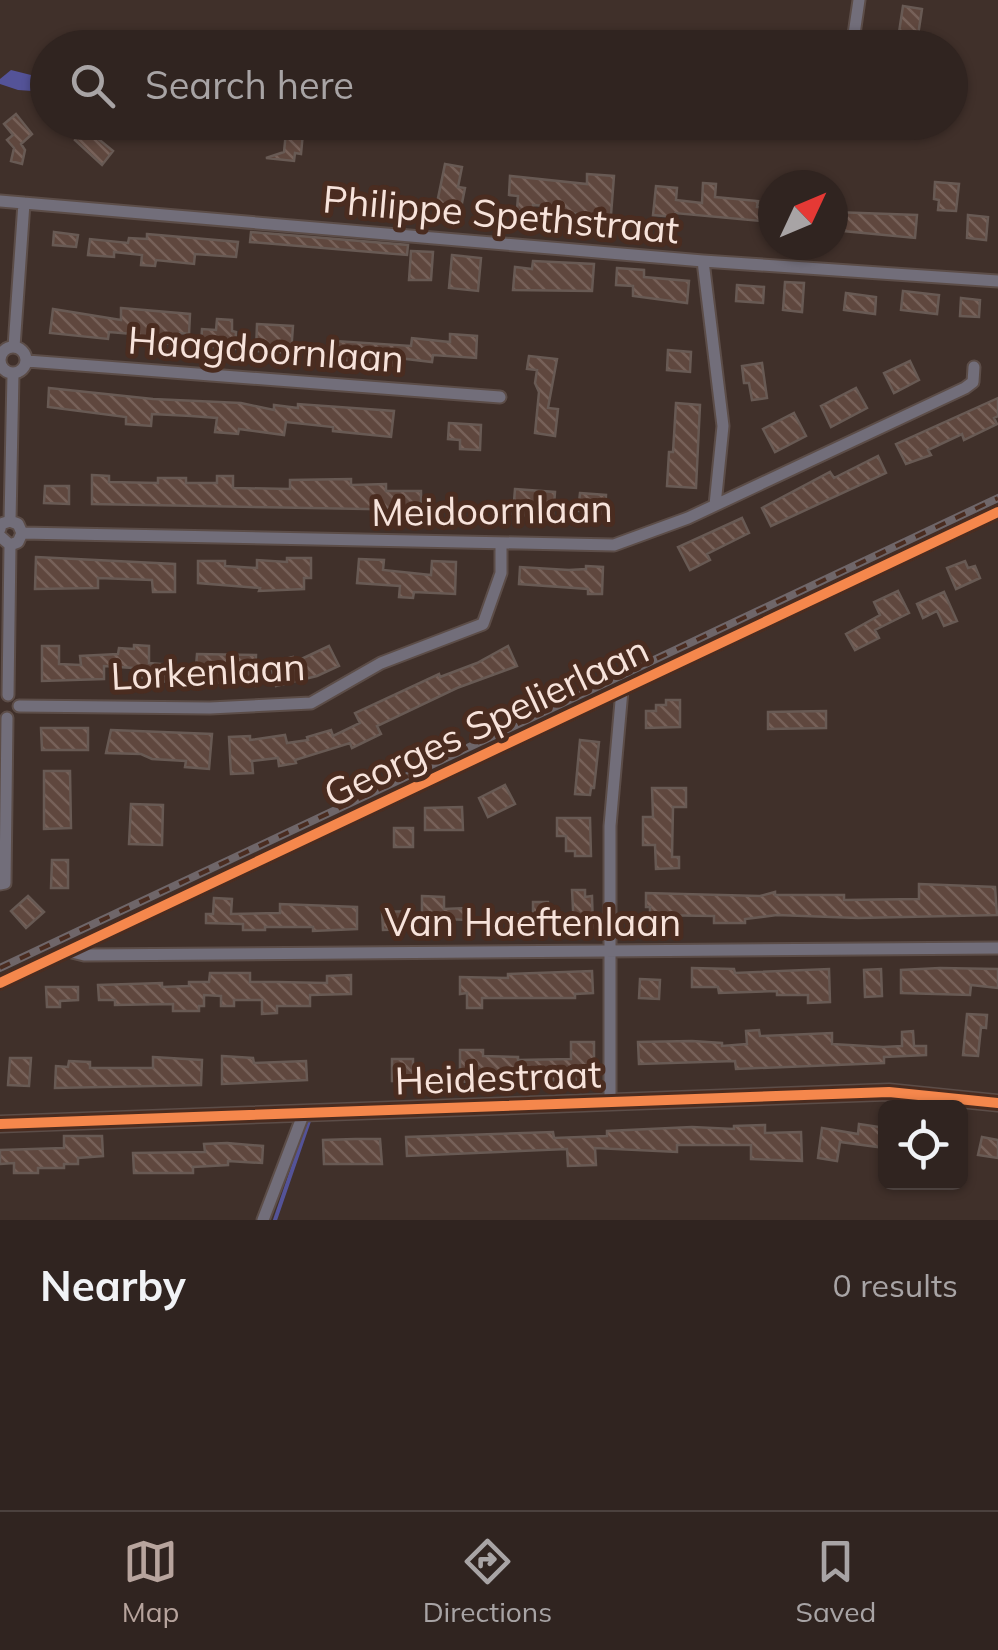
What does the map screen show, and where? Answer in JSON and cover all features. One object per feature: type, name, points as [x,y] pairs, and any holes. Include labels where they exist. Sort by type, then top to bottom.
[{"type":"street","points":[[855,30],[859,0]]},
{"type":"street","name":"Philippe Spethstraat","points":[[0,201],[704,261],[998,281]]},
{"type":"street","points":[[14,347],[24,203]]},
{"type":"street","points":[[704,261],[723,426],[715,505]]},
{"type":"street","points":[[14,347],[24,352],[27,361],[22,370],[13,374],[4,370],[0,358],[4,351],[14,347]]},
{"type":"street","name":"Haagdoornlaan","points":[[27,361],[500,397]]},
{"type":"street","name":"Meidoornlaan","points":[[5,533],[18,542],[22,533],[614,545],[715,505],[965,388],[974,382],[974,367]]},
{"type":"street","points":[[0,884],[5,884],[4,717],[15,716],[19,706],[16,699],[4,696],[5,533],[13,374]]},
{"type":"street","name":"Georges Spelierlaan","points":[[0,984],[998,512]]},
{"type":"street","name":"Lorkenlaan","points":[[19,706],[210,708],[312,703],[380,663],[483,624],[501,573],[500,545]]},
{"type":"street","points":[[610,1102],[610,826],[622,690]]},
{"type":"street","name":"Van Haeftenlaan","points":[[68,951],[84,955],[998,948]]},
{"type":"street","name":"Heidestraat","points":[[0,1124],[889,1092],[998,1102]]},
{"type":"street","points":[[263,1220],[303,1115]]},
{"type":"shaded area","points":[[11,70],[30,75],[30,91],[0,84],[0,79]]},
{"type":"building","points":[[903,6],[922,9],[919,30],[899,30]]},
{"type":"building","points":[[16,114],[30,132],[21,144],[25,150],[22,164],[11,161],[14,148],[7,140],[13,135],[4,124]]},
{"type":"building","points":[[75,140],[100,140],[113,151],[102,165]]},
{"type":"building","points":[[285,140],[302,140],[301,154],[295,153],[294,161],[266,158],[284,152]]},
{"type":"building","points":[[445,164],[462,167],[458,187],[465,188],[461,208],[437,203]]},
{"type":"building","points":[[587,174],[614,176],[611,215],[561,213],[561,207],[533,205],[533,211],[517,210],[518,196],[509,195],[510,176],[587,184]]},
{"type":"building","points":[[935,182],[959,184],[956,211],[938,210]]},
{"type":"building","points":[[703,183],[716,184],[715,197],[758,201],[758,221],[675,213],[675,217],[653,215],[656,186],[677,188],[676,200],[702,203]]},
{"type":"building","points":[[848,213],[917,215],[915,238],[848,231]]},
{"type":"building","points":[[968,215],[988,217],[986,240],[967,238]]},
{"type":"building","points":[[54,232],[78,235],[76,247],[53,245]]},
{"type":"building","points":[[251,232],[408,245],[407,255],[250,242]]},
{"type":"building","points":[[147,234],[238,242],[236,257],[195,254],[194,264],[156,260],[155,266],[141,265],[142,255],[88,255],[90,239],[128,243],[129,238],[147,239]]},
{"type":"building","points":[[411,251],[433,252],[431,280],[409,280]]},
{"type":"building","points":[[452,255],[481,258],[478,291],[449,288]]},
{"type":"building","points":[[533,261],[594,264],[592,291],[513,290],[515,267],[532,269]]},
{"type":"building","points":[[617,268],[644,270],[644,277],[689,281],[687,303],[633,296],[633,286],[616,285]]},
{"type":"building","points":[[785,282],[804,283],[802,312],[783,310]]},
{"type":"building","points":[[737,285],[764,287],[763,303],[736,301]]},
{"type":"building","points":[[903,291],[939,295],[937,314],[901,310]]},
{"type":"building","points":[[846,293],[876,297],[875,314],[844,310]]},
{"type":"building","points":[[961,298],[980,300],[979,317],[960,316]]},
{"type":"building","points":[[121,308],[190,314],[189,334],[180,333],[180,344],[133,342],[133,334],[109,332],[108,339],[50,333],[53,309],[121,320]]},
{"type":"building","points":[[217,319],[232,320],[235,349],[201,346],[202,329],[216,330]]},
{"type":"building","points":[[257,324],[293,326],[291,353],[256,351]]},
{"type":"building","points":[[450,334],[477,336],[476,358],[433,355],[432,362],[398,358],[397,366],[336,361],[336,341],[411,346],[412,338],[450,342]]},
{"type":"building","points":[[668,350],[691,352],[690,372],[667,370]]},
{"type":"building","points":[[529,356],[557,359],[548,408],[558,409],[555,436],[535,433],[539,392],[535,383],[537,370],[527,369]]},
{"type":"building","points":[[910,361],[919,380],[894,393],[884,373]]},
{"type":"building","points":[[762,363],[767,398],[752,400],[742,366]]},
{"type":"building","points":[[49,388],[241,403],[274,410],[274,405],[298,408],[298,404],[394,411],[391,437],[286,422],[284,435],[239,429],[238,434],[215,432],[217,418],[152,414],[151,426],[126,424],[126,417],[48,407]]},
{"type":"building","points":[[856,388],[867,408],[831,427],[821,406]]},
{"type":"building","points":[[998,398],[998,416],[994,418],[997,424],[964,440],[962,434],[928,450],[931,455],[906,464],[896,444]]},
{"type":"building","points":[[676,403],[700,405],[696,488],[667,486]]},
{"type":"building","points":[[794,413],[806,436],[775,452],[763,429]]},
{"type":"building","points":[[449,423],[481,425],[480,450],[460,449],[460,440],[448,439]]},
{"type":"building","points":[[878,456],[886,473],[771,526],[762,508],[830,472],[834,478]]},
{"type":"building","points":[[92,475],[109,476],[109,482],[158,483],[158,478],[186,478],[186,483],[217,483],[217,476],[233,476],[233,488],[290,489],[290,480],[351,479],[351,485],[386,484],[386,491],[421,491],[421,510],[92,504]]},
{"type":"building","points":[[45,486],[69,486],[69,504],[44,503]]},
{"type":"building","points":[[515,489],[555,492],[553,519],[513,514]]},
{"type":"building","points":[[580,493],[606,495],[605,514],[578,511]]},
{"type":"building","points":[[742,518],[749,533],[707,554],[710,560],[690,570],[678,547]]},
{"type":"building","points":[[36,557],[175,564],[175,592],[153,592],[152,580],[98,578],[98,588],[35,589]]},
{"type":"building","points":[[287,558],[311,558],[311,578],[304,578],[304,589],[259,591],[260,588],[198,583],[198,561],[225,561],[225,566],[257,568],[257,560],[287,562]]},
{"type":"building","points":[[359,559],[384,560],[383,570],[431,575],[432,561],[456,562],[455,594],[414,592],[413,598],[399,597],[400,586],[357,583]]},
{"type":"building","points":[[965,561],[968,568],[975,566],[980,578],[956,589],[947,568]]},
{"type":"building","points":[[520,567],[569,570],[603,567],[602,594],[588,594],[588,589],[519,584]]},
{"type":"building","points":[[898,591],[909,613],[875,630],[879,638],[855,650],[846,634],[880,615],[874,602]]},
{"type":"building","points":[[944,592],[957,621],[944,626],[937,611],[923,618],[917,604]]},
{"type":"building","points":[[134,645],[149,646],[149,663],[196,667],[197,654],[256,655],[255,686],[158,681],[132,677],[133,668],[104,666],[104,679],[42,681],[42,646],[59,646],[59,664],[81,665],[80,656],[118,654],[119,648],[134,649]]},
{"type":"building","points":[[329,646],[339,666],[276,686],[270,663],[293,657],[295,662]]},
{"type":"building","points":[[508,646],[517,666],[457,688],[377,726],[381,734],[352,748],[350,743],[279,766],[278,758],[252,761],[253,773],[231,774],[229,737],[250,736],[250,740],[285,735],[287,743],[308,740],[307,737],[331,730],[333,736],[360,723],[355,713],[439,674],[440,677],[477,663]]},
{"type":"building","points":[[666,700],[680,700],[680,727],[646,728],[646,711],[656,711],[656,705],[666,705]]},
{"type":"building","points":[[826,711],[826,728],[768,729],[768,712]]},
{"type":"building","points":[[41,728],[88,728],[88,750],[42,750]]},
{"type":"building","points":[[111,730],[212,734],[209,769],[185,767],[186,761],[152,759],[141,754],[106,753]]},
{"type":"building","points":[[580,740],[599,742],[590,795],[575,794]]},
{"type":"building","points":[[44,771],[70,771],[71,828],[44,829]]},
{"type":"building","points":[[505,785],[515,804],[488,817],[479,798]]},
{"type":"building","points":[[652,788],[686,788],[686,807],[673,807],[672,857],[679,857],[679,868],[656,869],[655,845],[643,845],[643,817],[653,817]]},
{"type":"building","points":[[131,804],[163,805],[162,845],[129,844]]},
{"type":"building","points":[[462,807],[463,830],[425,830],[425,808]]},
{"type":"building","points":[[557,818],[590,818],[591,856],[575,856],[575,851],[566,851],[566,836],[557,836]]},
{"type":"building","points":[[394,828],[413,828],[413,847],[394,847]]},
{"type":"building","points":[[52,860],[68,860],[68,888],[51,888]]},
{"type":"building","points":[[919,884],[995,887],[997,915],[777,915],[745,919],[745,923],[714,923],[714,916],[650,915],[650,907],[646,907],[646,893],[760,896],[775,892],[844,895],[844,900],[919,899]]},
{"type":"building","points":[[572,890],[585,890],[585,897],[592,896],[593,928],[574,929]]},
{"type":"building","points":[[28,896],[44,912],[26,928],[11,911]]},
{"type":"building","points":[[422,896],[444,897],[444,909],[466,908],[467,920],[422,918]]},
{"type":"building","points":[[214,898],[232,899],[231,914],[280,913],[280,904],[357,907],[357,929],[243,930],[243,924],[206,923],[206,914],[213,914]]},
{"type":"building","points":[[533,902],[548,902],[552,929],[514,929],[514,915],[533,914]]},
{"type":"building","points":[[412,911],[413,929],[383,930],[382,912]]},
{"type":"building","points":[[692,968],[734,969],[735,973],[829,969],[830,1002],[808,1003],[808,995],[777,995],[777,991],[719,993],[718,987],[692,987]]},
{"type":"building","points":[[881,969],[882,996],[865,997],[864,970]]},
{"type":"building","points":[[998,969],[998,988],[971,985],[970,995],[901,993],[901,970]]},
{"type":"building","points":[[592,971],[593,993],[575,994],[575,998],[482,998],[482,1008],[467,1008],[467,993],[460,994],[460,977],[508,978],[508,974]]},
{"type":"building","points":[[210,973],[250,973],[250,982],[327,983],[327,976],[351,975],[351,994],[310,995],[310,1006],[277,1006],[277,1013],[262,1014],[262,1000],[234,1000],[234,1006],[221,1006],[221,996],[204,995],[204,1006],[199,1006],[199,1011],[173,1011],[173,1004],[115,1005],[115,1000],[99,1000],[98,985],[189,986],[189,982],[209,982]]},
{"type":"building","points":[[640,979],[660,980],[659,999],[639,998]]},
{"type":"building","points":[[46,987],[78,987],[78,1000],[47,1007]]},
{"type":"building","points":[[967,1014],[987,1015],[986,1028],[981,1027],[978,1056],[963,1055]]},
{"type":"building","points":[[759,1030],[760,1036],[832,1033],[832,1044],[883,1047],[902,1046],[902,1032],[913,1031],[914,1046],[926,1046],[926,1055],[884,1057],[884,1063],[736,1069],[735,1061],[639,1064],[638,1042],[747,1044],[746,1031]]},
{"type":"building","points":[[571,1042],[594,1042],[594,1079],[530,1081],[508,1080],[508,1075],[484,1075],[484,1081],[460,1082],[460,1050],[483,1050],[483,1056],[518,1060],[571,1059]]},
{"type":"building","points":[[222,1056],[253,1058],[254,1063],[306,1061],[307,1080],[222,1084]]},
{"type":"building","points":[[153,1057],[202,1060],[201,1085],[55,1088],[56,1066],[68,1067],[69,1061],[90,1062],[90,1068],[153,1068]]},
{"type":"building","points":[[10,1058],[31,1058],[29,1086],[8,1085]]},
{"type":"building","points":[[392,1059],[413,1059],[413,1082],[392,1081]]},
{"type":"building","points":[[859,1124],[878,1127],[878,1147],[840,1142],[837,1161],[818,1158],[822,1128],[858,1134]]},
{"type":"building","points":[[765,1125],[765,1133],[801,1132],[802,1161],[751,1159],[751,1145],[677,1145],[677,1152],[595,1148],[596,1165],[568,1166],[567,1149],[407,1156],[406,1137],[553,1132],[554,1138],[607,1136],[607,1131]]},
{"type":"building","points":[[64,1136],[102,1136],[103,1156],[78,1158],[78,1164],[64,1164],[64,1168],[38,1168],[38,1173],[14,1173],[14,1163],[0,1164],[0,1150],[64,1148]]},
{"type":"building","points":[[982,1137],[998,1140],[998,1158],[978,1155]]},
{"type":"building","points":[[380,1139],[382,1164],[324,1164],[323,1140]]},
{"type":"building","points":[[204,1144],[263,1146],[262,1163],[228,1161],[228,1165],[193,1167],[193,1173],[134,1173],[133,1153],[205,1152]]},
{"type":"waterway","points":[[275,1220],[310,1118]]},
{"type":"railway","points":[[0,968],[998,498]]},
{"type":"cycle path","points":[[0,983],[998,512]]},
{"type":"cycle path","points":[[0,1124],[889,1092],[998,1103]]}]
